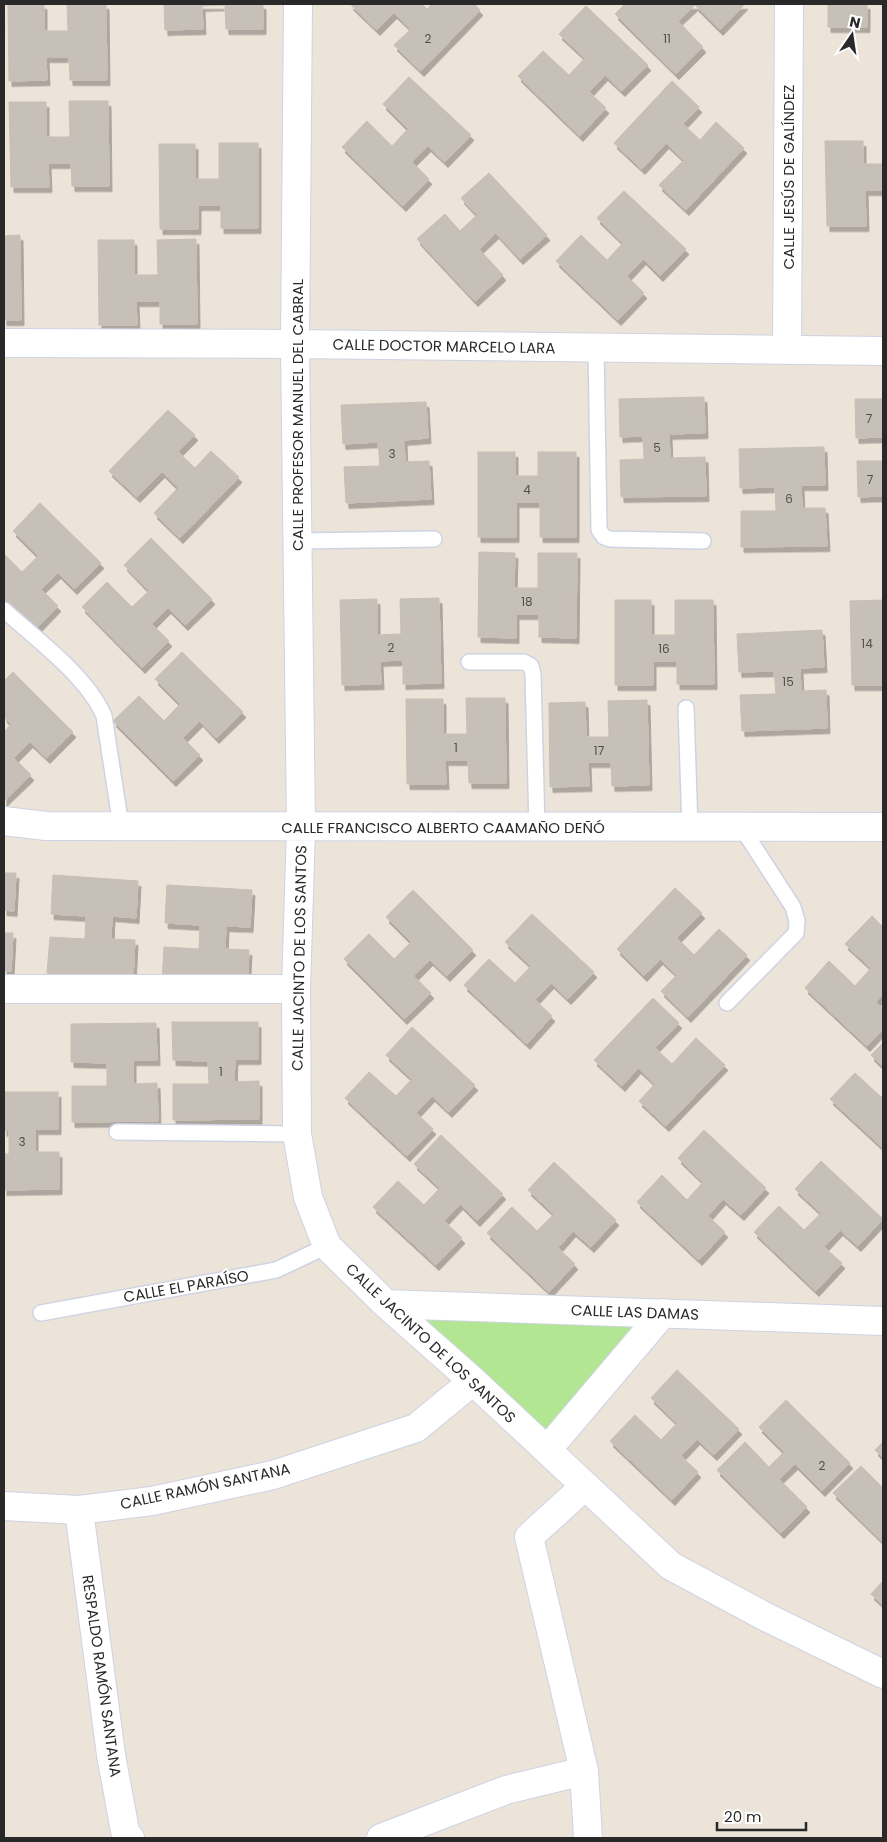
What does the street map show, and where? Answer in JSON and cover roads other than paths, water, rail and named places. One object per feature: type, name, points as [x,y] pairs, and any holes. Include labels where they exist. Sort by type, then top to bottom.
[{"type":"street","name":"CALLE PROFESOR MANUEL DEL CABRAL","points":[[298,4],[295,344],[301,827]]},
{"type":"street","name":"CALLE JESÚS DE GALÍNDEZ","points":[[787,350],[789,4]]},
{"type":"street","name":"CALLE DOCTOR MARCELO LARA","points":[[4,344],[295,344],[883,351]]},
{"type":"street","name":"CALLE FRANCISCO ALBERTO CAAMAÑO DEÑÓ","points":[[4,821],[46,826],[690,828],[883,826]]},
{"type":"street","name":"CALLE JACINTO DE LOS SANTOS","points":[[301,827],[296,989],[297,1134],[308,1197],[327,1246],[386,1304],[473,1381],[670,1566],[764,1616],[883,1674]]},
{"type":"street","points":[[4,988],[296,989]]},
{"type":"street","name":"CALLE LAS DAMAS","points":[[386,1304],[883,1321]]},
{"type":"street","points":[[547,1450],[663,1313]]},
{"type":"street","name":"CALLE RAMÓN SANTANA","points":[[4,1506],[79,1510],[152,1500],[273,1474],[416,1428],[473,1381]]},
{"type":"street","points":[[585,1486],[529,1537],[584,1771],[588,1838]]},
{"type":"street","name":"RESPALDO RAMÓN SANTANA","points":[[79,1510],[111,1754],[126,1836],[130,1838]]},
{"type":"street","points":[[380,1838],[506,1790],[584,1771]]},
{"type":"lane","points":[[596,347],[599,530],[604,538],[610,539],[703,541]]},
{"type":"lane","points":[[297,541],[434,539]]},
{"type":"lane","points":[[4,610],[85,685],[97,700],[104,716],[121,826]]},
{"type":"lane","points":[[469,662],[524,662],[531,666],[533,674],[537,827]]},
{"type":"lane","points":[[686,708],[690,828]]},
{"type":"lane","points":[[727,1003],[796,933],[797,921],[793,907],[742,828]]},
{"type":"lane","points":[[117,1132],[297,1134]]},
{"type":"lane","name":"CALLE EL PARAÍSO","points":[[41,1313],[276,1270],[327,1246]]}]
